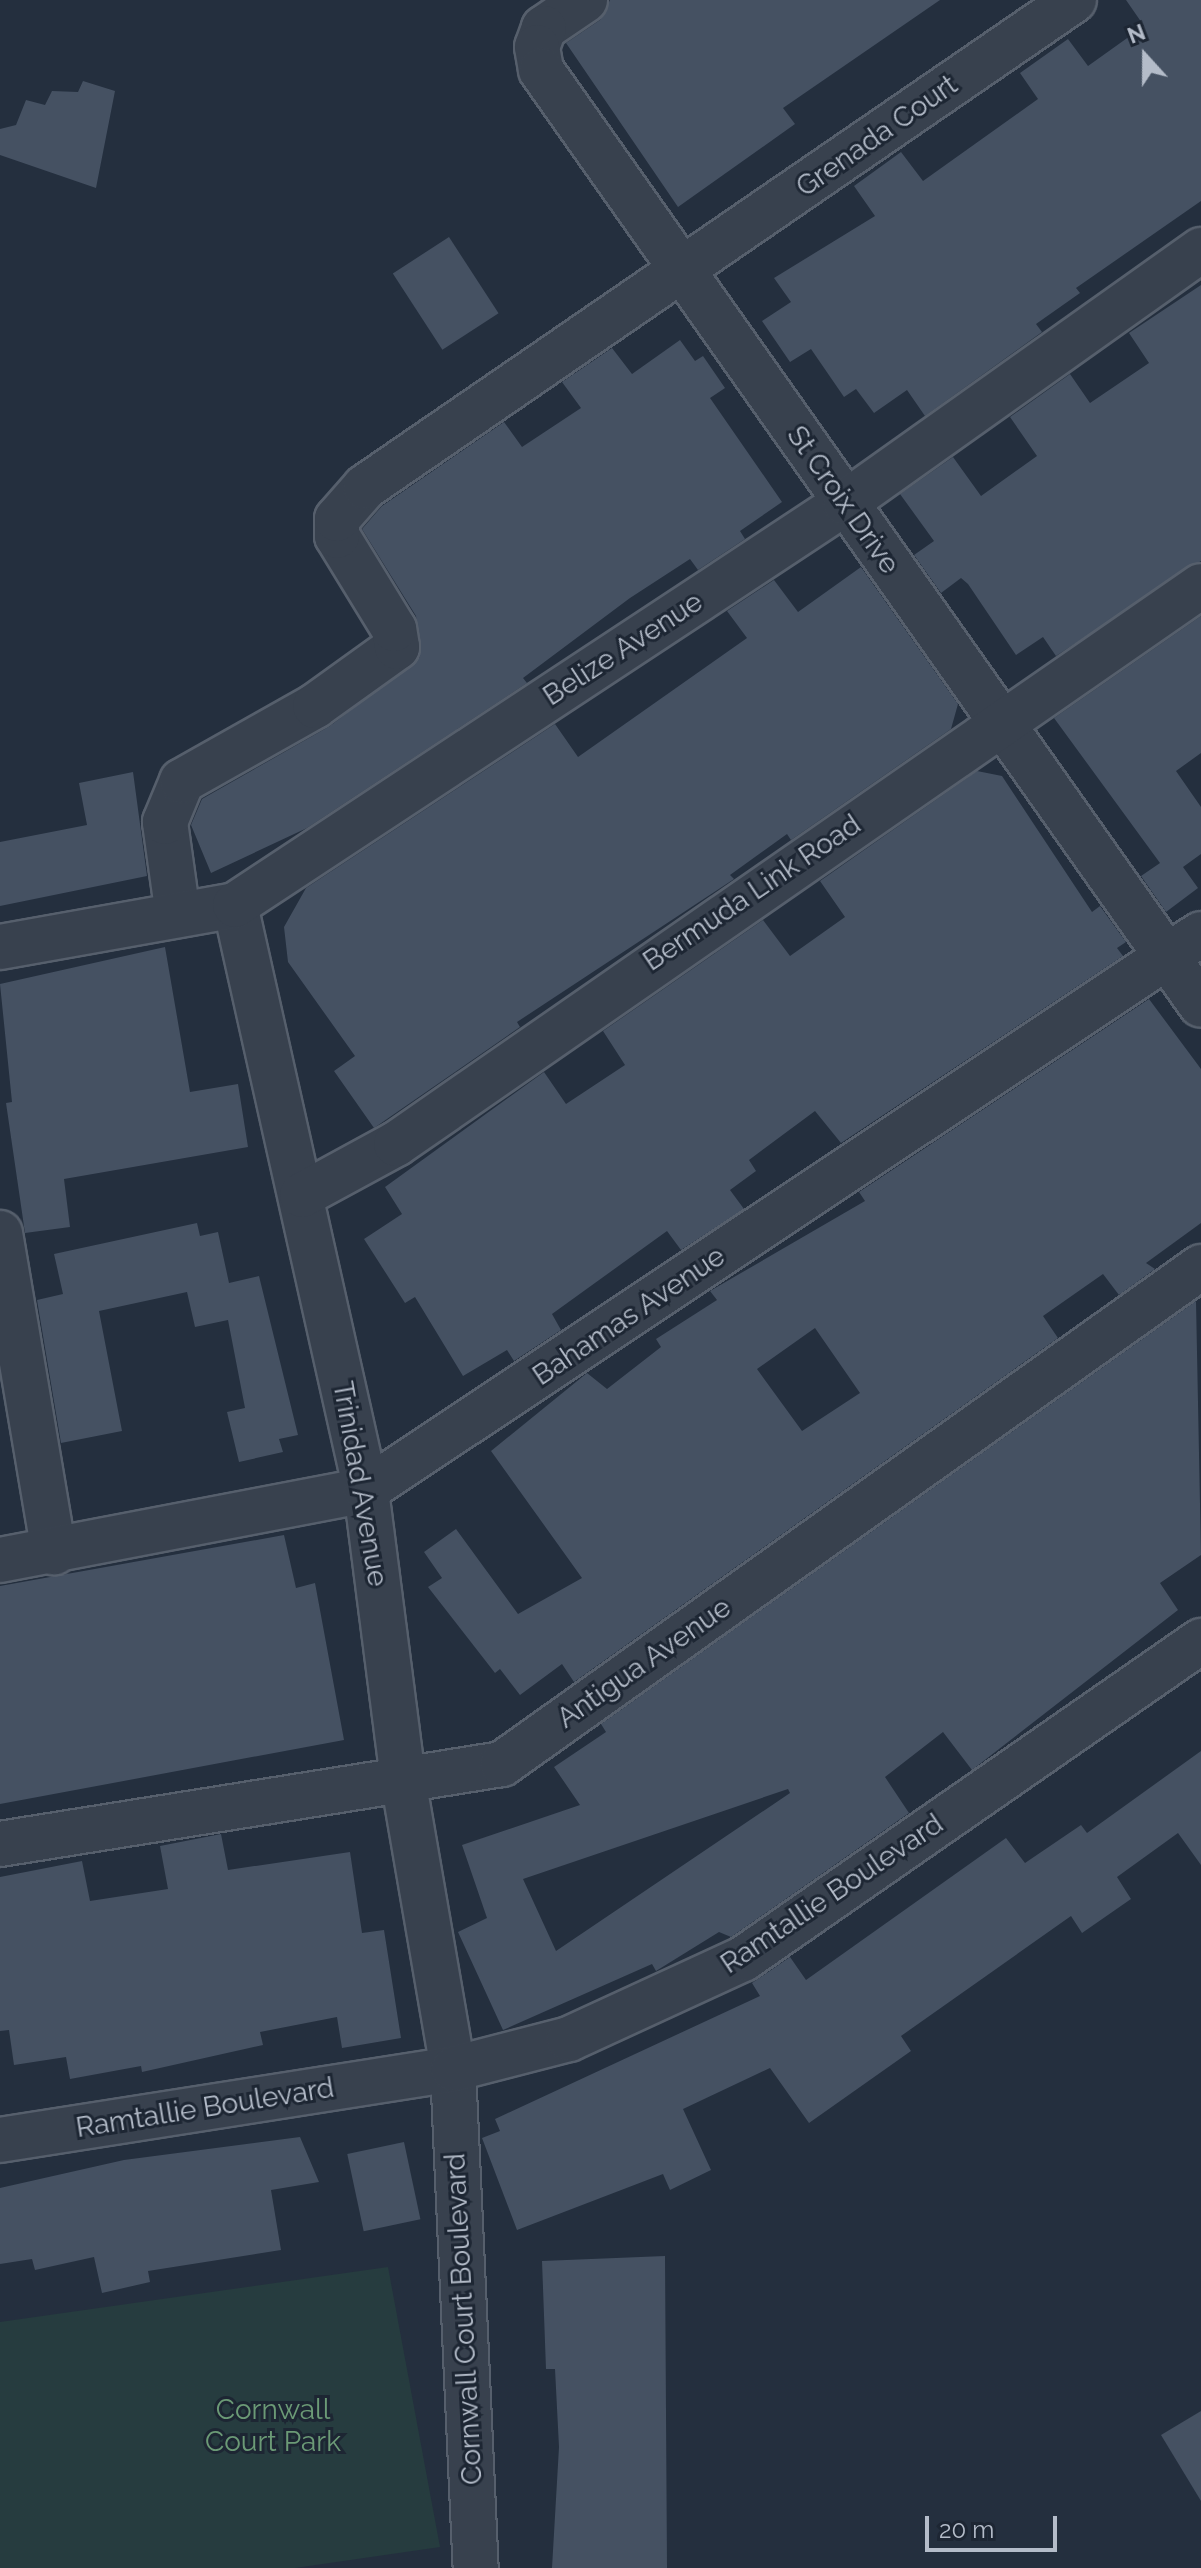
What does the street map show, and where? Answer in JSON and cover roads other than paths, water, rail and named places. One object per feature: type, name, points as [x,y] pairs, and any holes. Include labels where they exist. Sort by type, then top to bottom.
[{"type":"street","name":"St Croix Drive","points":[[585,0],[544,28],[537,47],[541,70],[1002,724],[1184,946],[1201,1005]]},
{"type":"street","name":"Grenada Court","points":[[178,915],[165,822],[182,781],[315,706],[397,647],[394,629],[337,536],[337,519],[365,487],[1074,0]]},
{"type":"street","name":"Belize Avenue","points":[[0,947],[235,905],[845,503],[1201,250]]},
{"type":"street","name":"Bermuda Link Road","points":[[302,1195],[396,1144],[1201,586]]},
{"type":"street","name":"Trinidad Avenue","points":[[235,905],[366,1490],[404,1785],[453,2069]]},
{"type":"street","name":"Bahamas Avenue","points":[[0,1560],[366,1490],[1184,946]]},
{"type":"street","points":[[0,1233],[54,1552]]},
{"type":"street","name":"Antigua Avenue","points":[[0,1844],[404,1785],[502,1764],[1201,1267]]},
{"type":"street","name":"Ramtallie Boulevard","points":[[0,2140],[453,2069],[569,2039],[743,1959],[1201,1641]]},
{"type":"street","name":"Cornwall Court Boulevard","points":[[453,2069],[476,2568]]},
{"type":"park label","name":"Cornwall Court Park","points":[[273,2426]]}]
